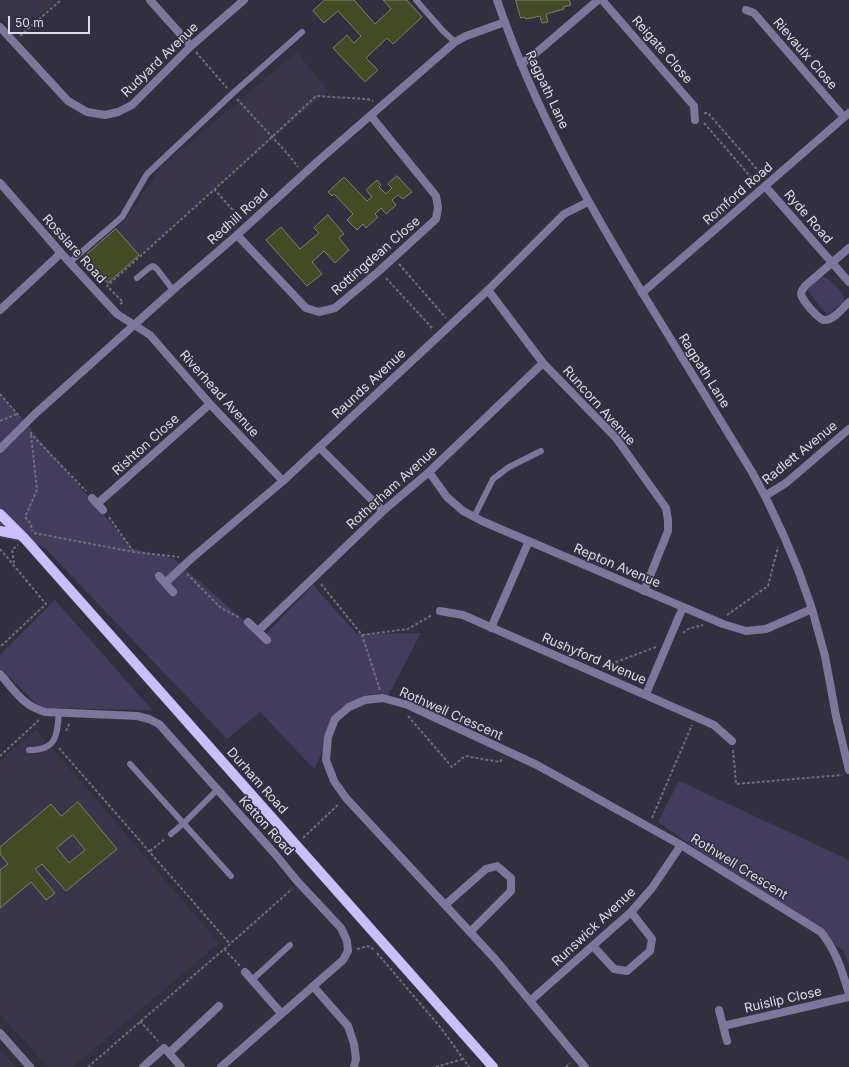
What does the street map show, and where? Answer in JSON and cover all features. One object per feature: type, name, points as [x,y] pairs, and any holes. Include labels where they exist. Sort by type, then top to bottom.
[{"type":"main road","name":"Durham Road","points":[[0,514],[26,535],[372,931],[456,1023],[493,1067]]},
{"type":"main road","points":[[0,531],[26,535]]},
{"type":"street","points":[[150,0],[191,46]]},
{"type":"street","name":"Rudyard Avenue","points":[[0,27],[68,101],[86,112],[105,114],[118,112],[132,105],[191,46],[244,0]]},
{"type":"street","name":"Ragpath Lane","points":[[497,0],[521,64],[545,118],[588,202],[752,472],[765,496],[796,565],[812,609],[846,739],[849,770]]},
{"type":"street","points":[[521,64],[598,0]]},
{"type":"street","name":"Reigate Close","points":[[602,0],[694,106],[695,116]]},
{"type":"street","name":"Rievaulx Close","points":[[746,10],[754,13],[847,115]]},
{"type":"street","name":"Redhill Road","points":[[0,449],[25,424],[173,290],[455,42],[466,36],[505,22]]},
{"type":"street","name":"Romford Road","points":[[642,293],[847,115]]},
{"type":"street","name":"Rottingdean Close","points":[[237,235],[306,308],[319,312],[335,308],[379,271],[436,219],[438,208],[436,196],[371,116]]},
{"type":"street","name":"Rosslare Road","points":[[1,186],[114,311],[135,326]]},
{"type":"street","name":"Ryde Road","points":[[765,186],[849,282]]},
{"type":"street","name":"Raunds Avenue","points":[[165,583],[192,558],[283,481],[488,290],[564,214],[588,202]]},
{"type":"street","points":[[849,248],[802,290],[801,294],[802,298],[818,317],[823,320],[834,316],[849,302]]},
{"type":"street","points":[[0,310],[61,253]]},
{"type":"street","name":"Runcorn Avenue","points":[[488,290],[543,363],[616,438],[666,508],[668,531],[644,591]]},
{"type":"street","name":"Riverhead Avenue","points":[[135,326],[150,335],[210,404],[283,481]]},
{"type":"street","name":"Rotherham Avenue","points":[[258,631],[383,511],[429,472],[543,363]]},
{"type":"street","name":"Rishton Close","points":[[98,504],[210,404]]},
{"type":"street","name":"Radlett Avenue","points":[[765,496],[786,483],[849,429]]},
{"type":"street","points":[[319,447],[383,511]]},
{"type":"street","name":"Repton Avenue","points":[[429,472],[447,497],[463,511],[474,517],[723,624],[746,631],[766,629],[812,609]]},
{"type":"street","points":[[491,628],[529,541]]},
{"type":"street","points":[[159,576],[173,592]]},
{"type":"street","points":[[646,694],[683,607]]},
{"type":"street","name":"Rushyford Avenue","points":[[440,611],[463,615],[696,716],[714,725],[732,740]]},
{"type":"street","points":[[248,622],[267,640]]},
{"type":"street","name":"Ketton Road","points":[[0,674],[27,705],[36,710],[59,713],[137,716],[149,719],[159,724],[275,854],[298,882],[341,928],[348,951]]},
{"type":"street","name":"Rothwell Crescent","points":[[585,1067],[495,959],[346,798],[334,781],[326,760],[328,737],[335,719],[349,707],[365,700],[383,698],[408,705],[537,765],[681,845],[821,932],[831,944],[839,962],[849,994]]},
{"type":"street","name":"Runswick Avenue","points":[[530,1001],[631,912],[652,888],[681,845]]},
{"type":"street","points":[[445,905],[486,868],[497,866],[511,878],[512,891],[470,932]]},
{"type":"street","points":[[592,946],[614,969],[627,971],[650,951],[652,939],[631,912]]},
{"type":"street","points":[[221,1067],[343,960],[348,951]]},
{"type":"street","points":[[245,972],[253,979],[281,1013]]},
{"type":"street","points":[[313,986],[348,1026],[354,1044],[356,1059],[354,1067]]},
{"type":"street","name":"Ruislip Close","points":[[723,1026],[849,997]]},
{"type":"street","points":[[143,1067],[167,1050],[219,1006]]},
{"type":"street","points":[[719,1010],[727,1041]]},
{"type":"street","points":[[0,1033],[30,1067]]},
{"type":"street","points":[[167,1050],[181,1067]]},
{"type":"lane","points":[[416,0],[443,31],[455,42]]},
{"type":"lane","points":[[70,262],[122,217],[147,174],[232,94],[302,32]]},
{"type":"lane","points":[[137,278],[148,268],[153,266],[157,268],[173,290]]},
{"type":"lane","points":[[474,517],[493,479],[509,467],[541,451]]},
{"type":"lane","points":[[29,750],[39,750],[50,746],[57,732],[59,713]]},
{"type":"lane","points":[[130,764],[231,876]]},
{"type":"lane","points":[[171,834],[184,824],[217,790]]},
{"type":"lane","points":[[253,979],[290,944]]},
{"type":"path","points":[[14,42],[61,0]]},
{"type":"path","points":[[191,46],[304,174]]},
{"type":"path","points":[[114,311],[123,302],[107,286],[214,189],[252,157],[316,96],[367,99],[384,104]]},
{"type":"path","points":[[695,116],[708,113],[765,186]]},
{"type":"path","points":[[695,116],[765,186]]},
{"type":"path","points":[[214,189],[239,216]]},
{"type":"path","points":[[393,258],[450,324]]},
{"type":"path","points":[[379,271],[439,336]]},
{"type":"path","points":[[0,394],[31,431],[37,490],[24,517],[31,524],[26,535],[12,550],[14,563]]},
{"type":"path","points":[[0,421],[17,414]]},
{"type":"path","points":[[31,434],[98,504],[134,552]]},
{"type":"path","points":[[26,535],[134,552],[192,558]]},
{"type":"path","points":[[0,549],[14,563],[46,604],[0,646]]},
{"type":"path","points":[[182,568],[221,608],[248,622]]},
{"type":"path","points":[[315,577],[362,635],[383,698]]},
{"type":"path","points":[[362,635],[408,629],[440,611]]},
{"type":"path","points":[[396,702],[452,767],[465,756],[500,762],[505,750]]},
{"type":"path","points":[[0,756],[46,712]]},
{"type":"path","points":[[65,734],[73,713]]},
{"type":"path","points":[[648,827],[696,716]]},
{"type":"path","points":[[732,740],[736,784],[849,775]]},
{"type":"path","points":[[59,748],[230,944]]},
{"type":"path","points":[[296,843],[346,798]]},
{"type":"path","points":[[150,851],[171,834]]},
{"type":"path","points":[[88,1067],[230,944],[298,882]]},
{"type":"path","points":[[348,951],[361,948],[365,945],[373,949],[441,1028],[469,1067]]},
{"type":"path","points":[[224,949],[245,972]]},
{"type":"path","points":[[140,1021],[167,1050]]},
{"type":"path","points":[[436,1067],[463,1059]]},
{"type":"shaded area","points":[[0,0],[57,0],[15,35],[0,17]]},
{"type":"shaded area","points":[[297,52],[328,91],[205,197],[107,285],[83,256],[125,220],[162,166]]},
{"type":"shaded area","points":[[822,276],[836,286],[842,293],[845,301],[827,315],[807,290]]},
{"type":"shaded area","points":[[0,395],[132,548],[174,559],[263,637],[313,585],[357,634],[421,633],[387,698],[345,706],[314,769],[260,712],[227,739],[44,547],[0,538]]},
{"type":"shaded area","points":[[55,600],[152,710],[41,708],[0,668],[0,655]]},
{"type":"shaded area","points":[[36,729],[219,943],[73,1067],[48,1067],[0,1014],[0,761]]},
{"type":"shaded area","points":[[679,781],[849,860],[849,966],[844,951],[658,822]]},
{"type":"shaded area","points":[[0,1050],[16,1067],[0,1067]]},
{"type":"building","points":[[325,0],[354,0],[375,24],[391,9],[383,0],[407,0],[422,17],[393,44],[387,38],[366,58],[378,70],[365,82],[333,48],[347,35],[354,43],[361,36],[338,11],[324,23],[313,11]]},
{"type":"building","points":[[516,0],[569,0],[571,5],[563,7],[564,9],[546,14],[548,22],[542,23],[540,16],[526,19],[525,17],[521,18]]},
{"type":"building","points":[[397,176],[412,192],[403,199],[398,195],[392,200],[396,205],[386,214],[381,208],[375,214],[378,217],[366,228],[363,224],[357,230],[347,220],[353,214],[334,194],[332,196],[328,192],[344,177],[367,201],[372,197],[366,190],[377,180],[381,185],[379,187],[386,194],[392,188],[388,184]]},
{"type":"building","points":[[328,215],[344,234],[339,238],[349,250],[335,263],[324,251],[312,262],[322,274],[307,286],[266,240],[281,227],[300,249],[319,233],[314,228]]},
{"type":"building","points":[[116,229],[139,255],[108,283],[84,257]]},
{"type":"building","points":[[78,802],[117,849],[66,891],[42,864],[35,869],[55,893],[46,900],[31,882],[0,908],[0,870],[8,864],[0,854],[0,847],[51,804],[61,816]],"holes":[[[73,835],[85,850],[69,863],[57,848]]]}]
